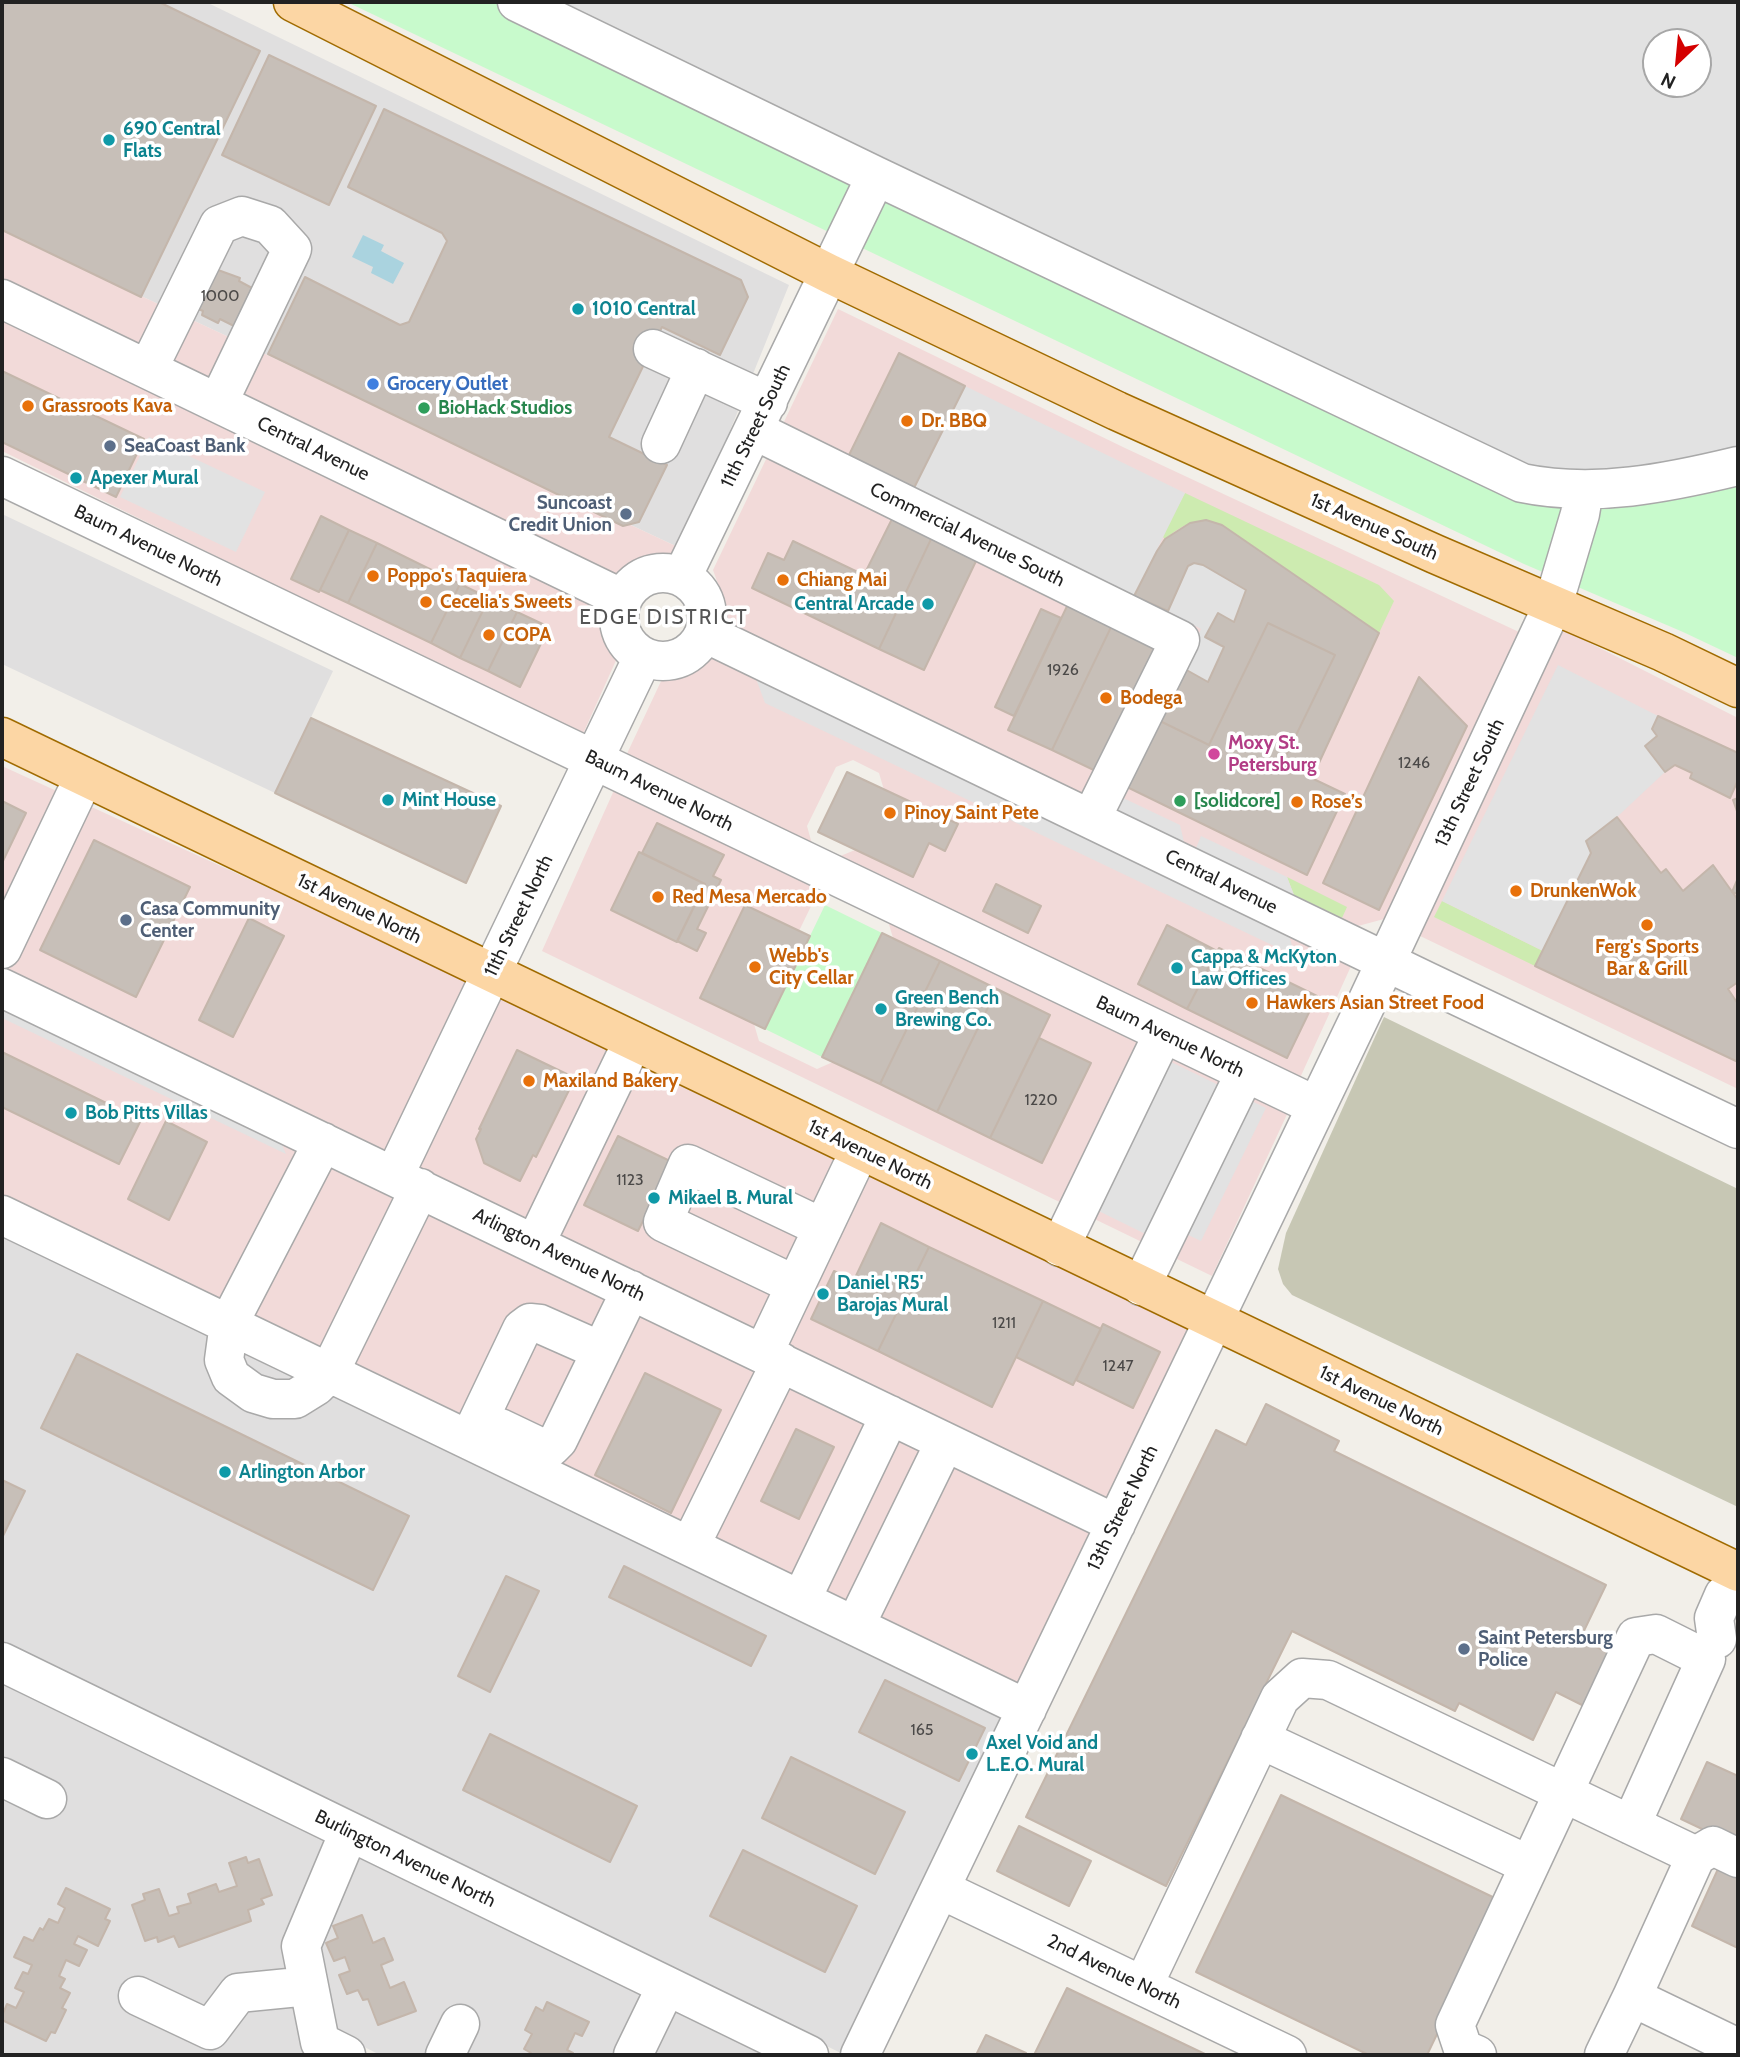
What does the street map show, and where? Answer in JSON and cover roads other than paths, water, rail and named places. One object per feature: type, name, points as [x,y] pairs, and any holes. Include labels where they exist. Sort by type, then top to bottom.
[{"type":"main road","name":"1st Avenue South","points":[[293,2],[830,274],[1012,361],[1220,458],[1663,652],[1738,688]]},
{"type":"main road","name":"1st Avenue North","points":[[2,737],[1738,1572]]},
{"type":"street","points":[[517,2],[1522,483],[1547,488],[1584,490],[1683,480],[1738,466]]},
{"type":"street","name":"11th Street South","points":[[682,577],[876,176]]},
{"type":"street","points":[[148,369],[219,225],[242,216],[270,225],[292,249],[218,403]]},
{"type":"street","name":"Central Avenue","points":[[2,299],[623,599]]},
{"type":"street","name":"Commercial Avenue South","points":[[653,349],[696,368],[761,416],[1180,640],[1091,819]]},
{"type":"street","points":[[661,444],[696,368]]},
{"type":"street","name":"Baum Avenue North","points":[[2,476],[1316,1106]]},
{"type":"street","name":"13th Street South","points":[[1386,961],[1553,605],[1569,556],[1584,490]]},
{"type":"street","points":[[668,573],[682,577],[693,584],[707,607],[705,633],[697,646],[686,656],[672,661],[643,657],[632,649],[620,626],[619,614],[623,599],[640,579],[653,574],[668,573]]},
{"type":"street","name":"Central Avenue","points":[[705,633],[1738,1129]]},
{"type":"street","name":"11th Street North","points":[[329,1373],[492,973],[643,657]]},
{"type":"street","points":[[2,949],[84,777]]},
{"type":"street","name":"13th Street North","points":[[860,2055],[1386,961]]},
{"type":"street","name":"Arlington Avenue North","points":[[2,988],[1116,1524]]},
{"type":"street","points":[[1060,1247],[1163,1034]]},
{"type":"street","points":[[536,1244],[633,1041]]},
{"type":"street","points":[[1141,1286],[1245,1073]]},
{"type":"street","points":[[323,1142],[229,1323],[224,1360],[231,1377],[253,1394],[273,1399],[295,1399],[316,1386],[329,1373]]},
{"type":"street","points":[[690,1546],[772,1358],[795,1285],[860,1150]]},
{"type":"street","points":[[795,1285],[663,1222],[688,1164],[823,1228]]},
{"type":"street","points":[[3,1219],[229,1323],[329,1373],[474,1429],[542,1448],[551,1447],[558,1440],[631,1290]]},
{"type":"street","points":[[474,1429],[522,1329],[530,1323],[540,1324],[601,1351]]},
{"type":"street","points":[[801,1600],[890,1415]]},
{"type":"street","points":[[474,1429],[690,1546],[1027,1709]]},
{"type":"street","points":[[855,1626],[945,1442]]},
{"type":"street","points":[[1631,1825],[1720,1638],[1714,1618],[1724,1595],[1738,1589]]},
{"type":"street","points":[[1477,2055],[1464,2049],[1455,2025],[1636,1637],[1656,1634],[1720,1638]]},
{"type":"street","name":"Burlington Avenue North","points":[[2,1662],[808,2055]]},
{"type":"street","points":[[1143,1986],[1280,1698],[1301,1678],[1328,1680],[1696,1856]]},
{"type":"street","points":[[1260,1739],[1529,1865]]},
{"type":"street","points":[[2,1777],[47,1799]]},
{"type":"street","points":[[346,2055],[320,2042],[301,1946],[349,1832]]},
{"type":"street","points":[[1604,2055],[1696,1856],[1713,1846],[1738,1858]]},
{"type":"street","name":"2nd Avenue North","points":[[940,1889],[1287,2055]]},
{"type":"street","points":[[138,1996],[210,2030],[238,1993],[309,1986]]},
{"type":"street","points":[[633,2055],[666,1987]]},
{"type":"street","points":[[1632,1997],[1738,2048]]},
{"type":"water","points":[[363,235],[384,245],[381,251],[404,263],[393,284],[371,273],[373,267],[352,257]]},
{"type":"place","name":"690 Central Flats","points":[[109,140]]},
{"type":"place","name":"1010 Central","points":[[578,309]]},
{"type":"place","name":"Grocery Outlet","points":[[373,384]]},
{"type":"place","name":"Grassroots Kava","points":[[28,406]]},
{"type":"place","name":"BioHack Studios","points":[[424,408]]},
{"type":"place","name":"Dr. BBQ","points":[[907,421]]},
{"type":"place","name":"SeaCoast Bank","points":[[110,446]]},
{"type":"place","name":"Apexer Mural","points":[[76,478]]},
{"type":"place","name":"Suncoast Credit Union","points":[[626,514]]},
{"type":"place","name":"Poppo's Taquiera","points":[[373,576]]},
{"type":"place","name":"Chiang Mai","points":[[783,580]]},
{"type":"place","name":"Cecelia's Sweets","points":[[426,602]]},
{"type":"place","name":"Central Arcade","points":[[928,604]]},
{"type":"place","name":"COPA","points":[[489,635]]},
{"type":"place","name":"Bodega","points":[[1106,698]]},
{"type":"place","name":"Moxy St. Petersburg","points":[[1214,754]]},
{"type":"place","name":"Mint House","points":[[388,800]]},
{"type":"place","name":"[solidcore]","points":[[1180,801]]},
{"type":"place","name":"Rose’s","points":[[1297,802]]},
{"type":"place","name":"Pinoy Saint Pete","points":[[890,813]]},
{"type":"place","name":"DrunkenWok","points":[[1516,891]]},
{"type":"place","name":"Red Mesa Mercado","points":[[658,897]]},
{"type":"place","name":"Casa Community Center","points":[[126,920]]},
{"type":"place","name":"Ferg's Sports Bar & Grill","points":[[1647,925]]},
{"type":"place","name":"Webb's City Cellar","points":[[755,967]]},
{"type":"place","name":"Cappa & McKyton Law Offices","points":[[1177,968]]},
{"type":"place","name":"Hawkers Asian Street Food","points":[[1252,1003]]},
{"type":"place","name":"Green Bench Brewing Co.","points":[[881,1009]]},
{"type":"place","name":"Maxiland Bakery","points":[[529,1081]]},
{"type":"place","name":"Bob Pitts Villas","points":[[71,1113]]},
{"type":"place","name":"Mikael B. Mural","points":[[654,1198]]},
{"type":"place","name":"Daniel 'R5' Barojas Mural","points":[[823,1294]]},
{"type":"place","name":"Arlington Arbor","points":[[225,1472]]},
{"type":"place","name":"Saint Petersburg Police","points":[[1464,1649]]},
{"type":"place","name":"Axel Void and L.E.O. Mural","points":[[972,1754]]},
{"type":"district","name":"EDGE DISTRICT","points":[[664,618]]}]
